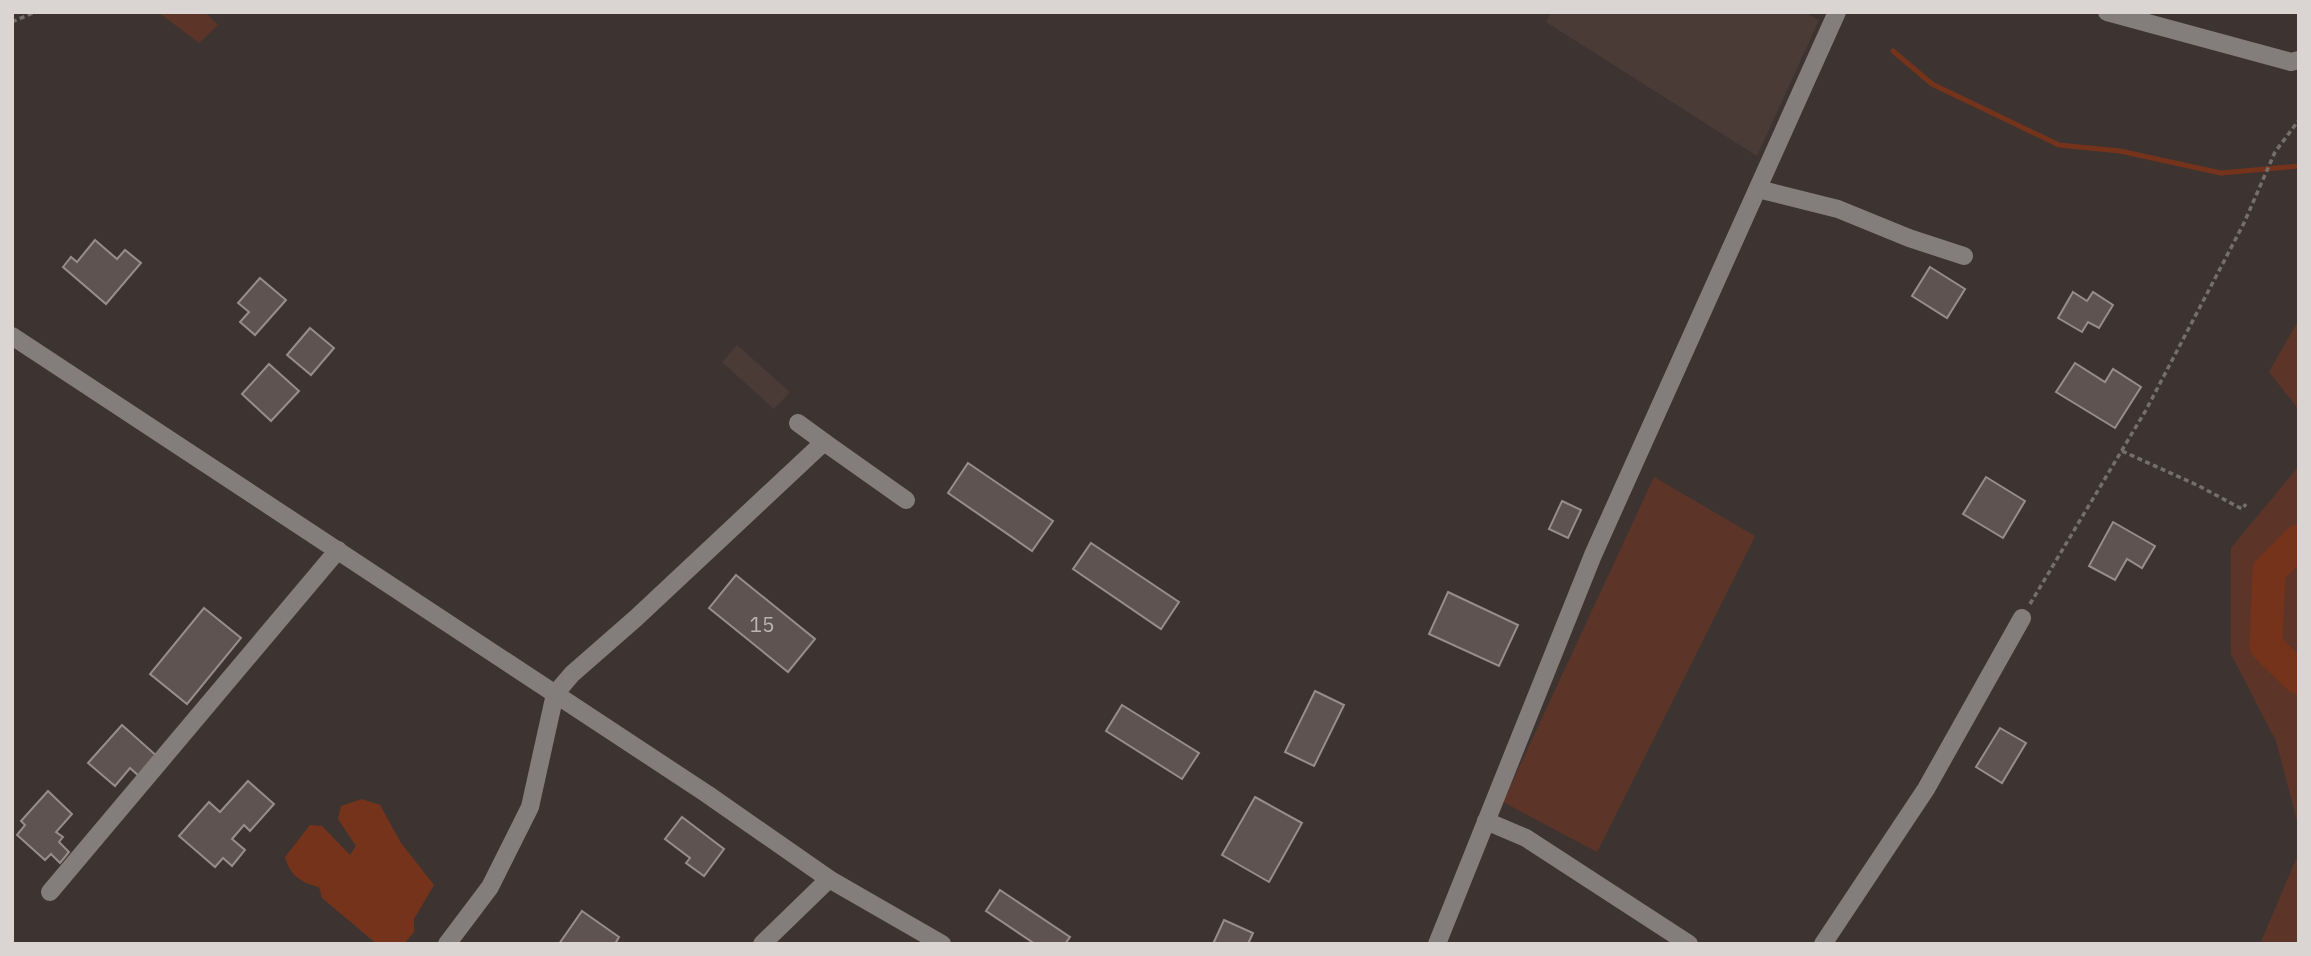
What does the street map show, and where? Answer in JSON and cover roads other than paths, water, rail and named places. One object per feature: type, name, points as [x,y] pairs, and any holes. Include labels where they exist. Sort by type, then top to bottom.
[{"type":"street","points":[[1437,944],[1593,555],[1838,12]]},
{"type":"street","points":[[2108,12],[2291,62],[2299,60]]},
{"type":"street","points":[[1758,189],[1838,209],[1909,238],[1964,256]]},
{"type":"street","points":[[12,336],[707,794],[829,879],[942,944]]},
{"type":"street","points":[[798,423],[906,500]]},
{"type":"street","points":[[447,944],[490,887],[530,807],[555,694],[572,674],[636,618],[824,442]]},
{"type":"street","points":[[50,892],[338,550]]},
{"type":"street","points":[[1823,944],[1926,789],[2022,618]]},
{"type":"street","points":[[1486,821],[1526,838],[1689,944]]},
{"type":"street","points":[[762,944],[829,879]]},
{"type":"waterway","points":[[1893,51],[1932,84],[2059,145],[2120,151],[2221,173],[2299,166]]},
{"type":"waterway","points":[[2299,541],[2269,571],[2266,646],[2299,678]]}]
